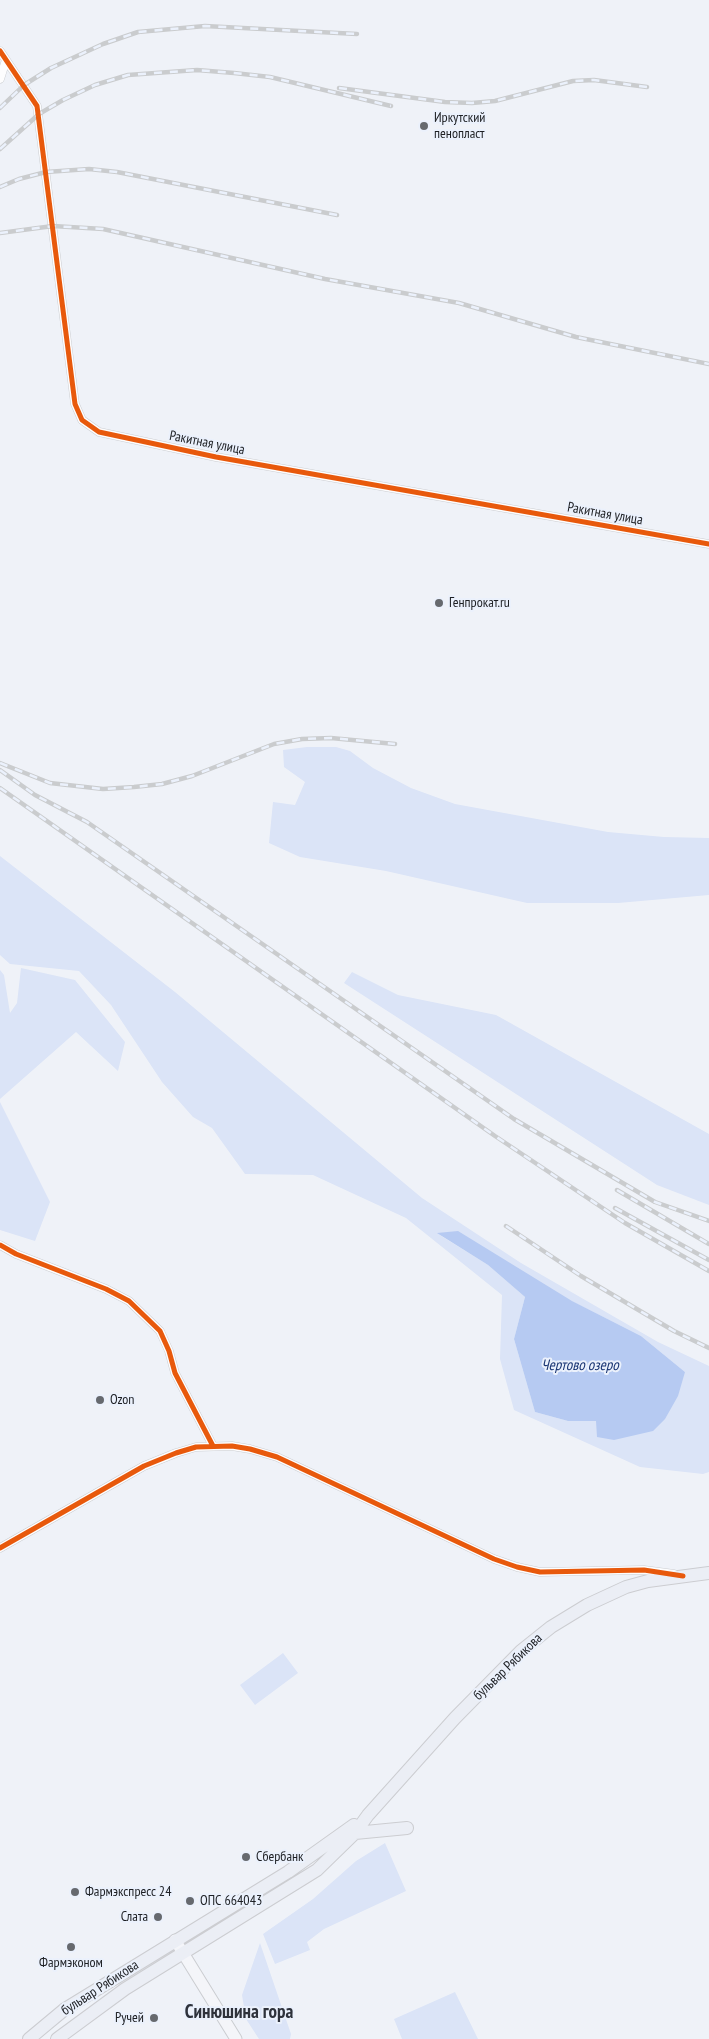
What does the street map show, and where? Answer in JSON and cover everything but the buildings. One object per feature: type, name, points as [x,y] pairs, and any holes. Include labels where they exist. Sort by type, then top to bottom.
[{"type":"main road","name":"бульвар Рябикова","points":[[58,2039],[125,1989],[317,1870],[355,1833],[368,1815],[455,1718],[522,1652],[551,1627],[587,1604],[626,1587],[709,1573]]},
{"type":"main road","name":"бульвар Рябикова","points":[[29,2039],[64,2009],[288,1872],[368,1815]]},
{"type":"main road","points":[[355,1833],[408,1828]]},
{"type":"street","name":"Ракитная улица","points":[[0,51],[38,106],[75,404],[82,420],[99,432],[216,457],[709,544]]},
{"type":"street","points":[[0,79],[6,60]]},
{"type":"street","points":[[0,1245],[16,1254],[106,1289],[129,1301],[160,1331],[169,1351],[175,1373],[213,1446]]},
{"type":"street","points":[[0,1548],[144,1466],[176,1453],[213,1446],[250,1449],[277,1457],[494,1559],[517,1567],[540,1572],[644,1570],[683,1576]]},
{"type":"street","points":[[175,1940],[236,2039]]},
{"type":"shaded area","points":[[307,747],[336,747],[350,751],[373,768],[411,788],[455,804],[608,832],[664,837],[709,838],[709,895],[618,903],[527,903],[386,871],[300,857],[269,843],[273,802],[295,805],[305,782],[284,767],[283,750]]},
{"type":"shaded area","points":[[0,856],[175,992],[422,1198],[521,1263],[658,1342],[709,1366],[709,1472],[703,1474],[640,1467],[514,1410],[500,1359],[502,1295],[406,1218],[313,1175],[245,1174],[212,1128],[193,1117],[162,1082],[111,1005],[79,971],[10,964],[0,955]],"holes":[[[438,1234],[641,1336],[685,1372],[596,1421],[568,1421],[535,1412],[514,1339],[525,1297],[488,1265]]]},
{"type":"shaded area","points":[[21,968],[75,980],[125,1042],[118,1071],[76,1032],[0,1099],[0,970],[4,975],[10,1013],[17,1003]]},
{"type":"shaded area","points":[[352,972],[398,995],[496,1015],[709,1134],[709,1205],[657,1185],[344,983]]},
{"type":"shaded area","points":[[0,1102],[50,1202],[35,1241],[0,1230]]},
{"type":"shaded area","points":[[283,1653],[298,1673],[255,1705],[240,1685]]},
{"type":"shaded area","points":[[385,1843],[406,1891],[324,1929],[307,1942],[310,1950],[275,1964],[263,1934],[313,1899],[356,1861]]},
{"type":"shaded area","points":[[260,1943],[291,2034],[290,2039],[259,2039],[246,2019],[242,1995]]},
{"type":"shaded area","points":[[455,1992],[478,2039],[402,2039],[394,2019]]},
{"type":"water","name":"Чертово озеро","points":[[458,1231],[572,1301],[641,1336],[685,1372],[678,1396],[665,1419],[653,1431],[614,1440],[597,1437],[596,1421],[568,1421],[535,1412],[514,1339],[525,1297],[488,1265],[437,1233]]},
{"type":"railway","points":[[0,108],[24,85],[51,68],[103,44],[138,32],[205,26],[357,34]]},
{"type":"railway","points":[[0,149],[39,114],[63,100],[95,85],[128,75],[197,70],[270,77],[391,106]]},
{"type":"railway","points":[[339,88],[445,102],[472,103],[495,101],[573,81],[594,80],[647,87]]},
{"type":"railway","points":[[0,187],[19,179],[46,172],[89,169],[117,172],[337,215]]},
{"type":"railway","points":[[0,233],[53,226],[103,229],[325,279],[459,303],[576,337],[709,364]]},
{"type":"railway","points":[[0,763],[50,783],[103,789],[162,784],[192,776],[274,744],[302,739],[331,738],[395,744]]},
{"type":"railway","points":[[0,770],[35,795],[87,822],[514,1119],[655,1202],[709,1221]]},
{"type":"railway","points":[[0,788],[495,1136],[625,1223],[709,1271]]},
{"type":"railway","points":[[617,1190],[709,1244]]},
{"type":"railway","points":[[615,1208],[709,1260]]},
{"type":"railway","points":[[506,1226],[581,1276],[674,1331],[709,1348]]},
{"type":"cycle path","points":[[0,51],[37,106],[75,404],[82,420],[99,432],[216,457],[709,544]]},
{"type":"cycle path","points":[[0,1245],[16,1254],[106,1289],[129,1301],[160,1331],[169,1351],[175,1373],[213,1446]]},
{"type":"cycle path","points":[[0,1548],[144,1466],[196,1447],[232,1446],[277,1457],[494,1559],[517,1567],[540,1572],[644,1570],[683,1576]]},
{"type":"place","name":"Иркутский пенопласт","points":[[424,126]]},
{"type":"place","name":"Генпрокат.ru","points":[[439,603]]},
{"type":"place","name":"Ozon","points":[[100,1400]]},
{"type":"place","name":"Сбербанк","points":[[246,1857]]},
{"type":"place","name":"Фармэкспресс 24","points":[[75,1892]]},
{"type":"place","name":"ОПС 664043","points":[[190,1901]]},
{"type":"place","name":"Слата","points":[[158,1917]]},
{"type":"place","name":"Фармэконом","points":[[71,1947]]},
{"type":"place","name":"Ручей","points":[[154,2018]]},
{"type":"district","name":"Синюшина гора","points":[[239,2013]]}]
